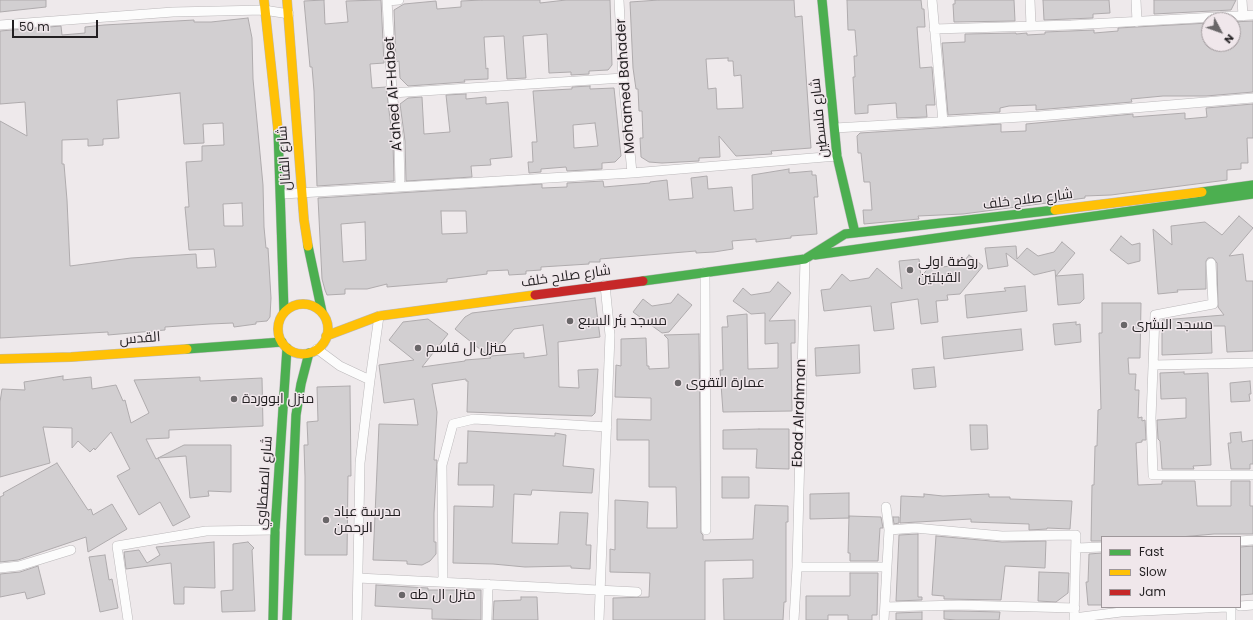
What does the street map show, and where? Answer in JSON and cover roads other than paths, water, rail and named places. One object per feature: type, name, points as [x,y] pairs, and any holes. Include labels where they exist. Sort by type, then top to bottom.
[{"type":"main road","name":"شارع القنال","points":[[264,0],[280,145],[283,194],[284,312]]},
{"type":"main road","name":"شارع القنال","points":[[288,0],[304,220],[313,274],[322,312]]},
{"type":"main road","name":"شارع فلسطين","points":[[822,0],[837,156],[854,233]]},
{"type":"main road","name":"شارع صلاح خلف","points":[[808,257],[845,234],[964,222],[1253,185]]},
{"type":"main road","name":"شارع صلاح خلف","points":[[326,336],[378,316],[605,286],[1253,194]]},
{"type":"main road","points":[[307,304],[322,312],[327,324],[326,336],[313,351],[294,352],[284,345],[278,327],[284,312],[295,305],[307,304]]},
{"type":"main road","name":"القدس","points":[[0,359],[70,357],[284,345]]},
{"type":"main road","name":"شارع الصفطاوي","points":[[273,620],[275,530],[284,345]]},
{"type":"main road","name":"شارع الصفطاوي","points":[[287,620],[290,521],[296,415],[301,384],[313,351]]},
{"type":"street","points":[[387,0],[399,0]]},
{"type":"street","name":"A'ahed Al-Habet","points":[[387,0],[392,93],[399,142],[400,187]]},
{"type":"street","name":"Mohamed Bahader","points":[[619,0],[623,78],[632,173]]},
{"type":"street","points":[[932,0],[943,122]]},
{"type":"street","points":[[1030,0],[1031,26]]},
{"type":"street","points":[[1136,0],[1137,22]]},
{"type":"street","points":[[1242,0],[1243,16]]},
{"type":"street","points":[[0,25],[173,12],[264,10],[288,14]]},
{"type":"street","points":[[934,29],[1137,22],[1253,15]]},
{"type":"street","points":[[392,93],[623,78]]},
{"type":"street","points":[[835,128],[1046,115],[1253,98]]},
{"type":"street","points":[[283,194],[632,173],[837,156]]},
{"type":"street","name":"Ebad Alrahman","points":[[794,620],[808,257]]},
{"type":"street","points":[[1211,263],[1213,304],[1155,315],[1151,418],[1153,475],[1253,475]]},
{"type":"street","points":[[705,272],[706,530]]},
{"type":"street","points":[[599,620],[610,335],[605,286]]},
{"type":"street","points":[[357,620],[360,463],[378,316]]},
{"type":"street","points":[[313,351],[370,380]]},
{"type":"street","points":[[1153,365],[1253,363]]},
{"type":"street","points":[[442,582],[442,465],[452,424],[474,419],[607,427]]},
{"type":"street","points":[[884,620],[889,530],[886,507]]},
{"type":"street","points":[[889,530],[914,528],[1002,536],[1076,535],[1077,548],[1074,619],[1121,612],[1206,608]]},
{"type":"street","points":[[128,620],[117,546],[206,531],[275,530]]},
{"type":"street","points":[[1241,540],[1253,540]]},
{"type":"street","points":[[1077,548],[1101,547]]},
{"type":"street","points":[[0,568],[19,566],[71,550]]},
{"type":"street","points":[[797,567],[887,567]]},
{"type":"street","points":[[358,578],[637,592]]},
{"type":"street","points":[[486,620],[488,584]]},
{"type":"street","points":[[885,607],[958,605],[1075,608]]},
{"type":"street","points":[[1241,606],[1253,605]]},
{"type":"street","points":[[1231,608],[1231,620]]},
{"type":"place","name":"روضة اولى القبلتين","points":[[910,270]]},
{"type":"place","name":"مسجد بئر السبع","points":[[570,321]]},
{"type":"place","name":"مسجد البشرى","points":[[1124,325]]},
{"type":"place","name":"منزل ال قاسم","points":[[418,348]]},
{"type":"place","name":"عمارة التقوى","points":[[678,383]]},
{"type":"place","name":"منزل ابووردة","points":[[234,399]]},
{"type":"place","name":"مدرسة عباد الرحمن","points":[[326,520]]},
{"type":"place","name":"منزل ال طه","points":[[402,595]]}]
